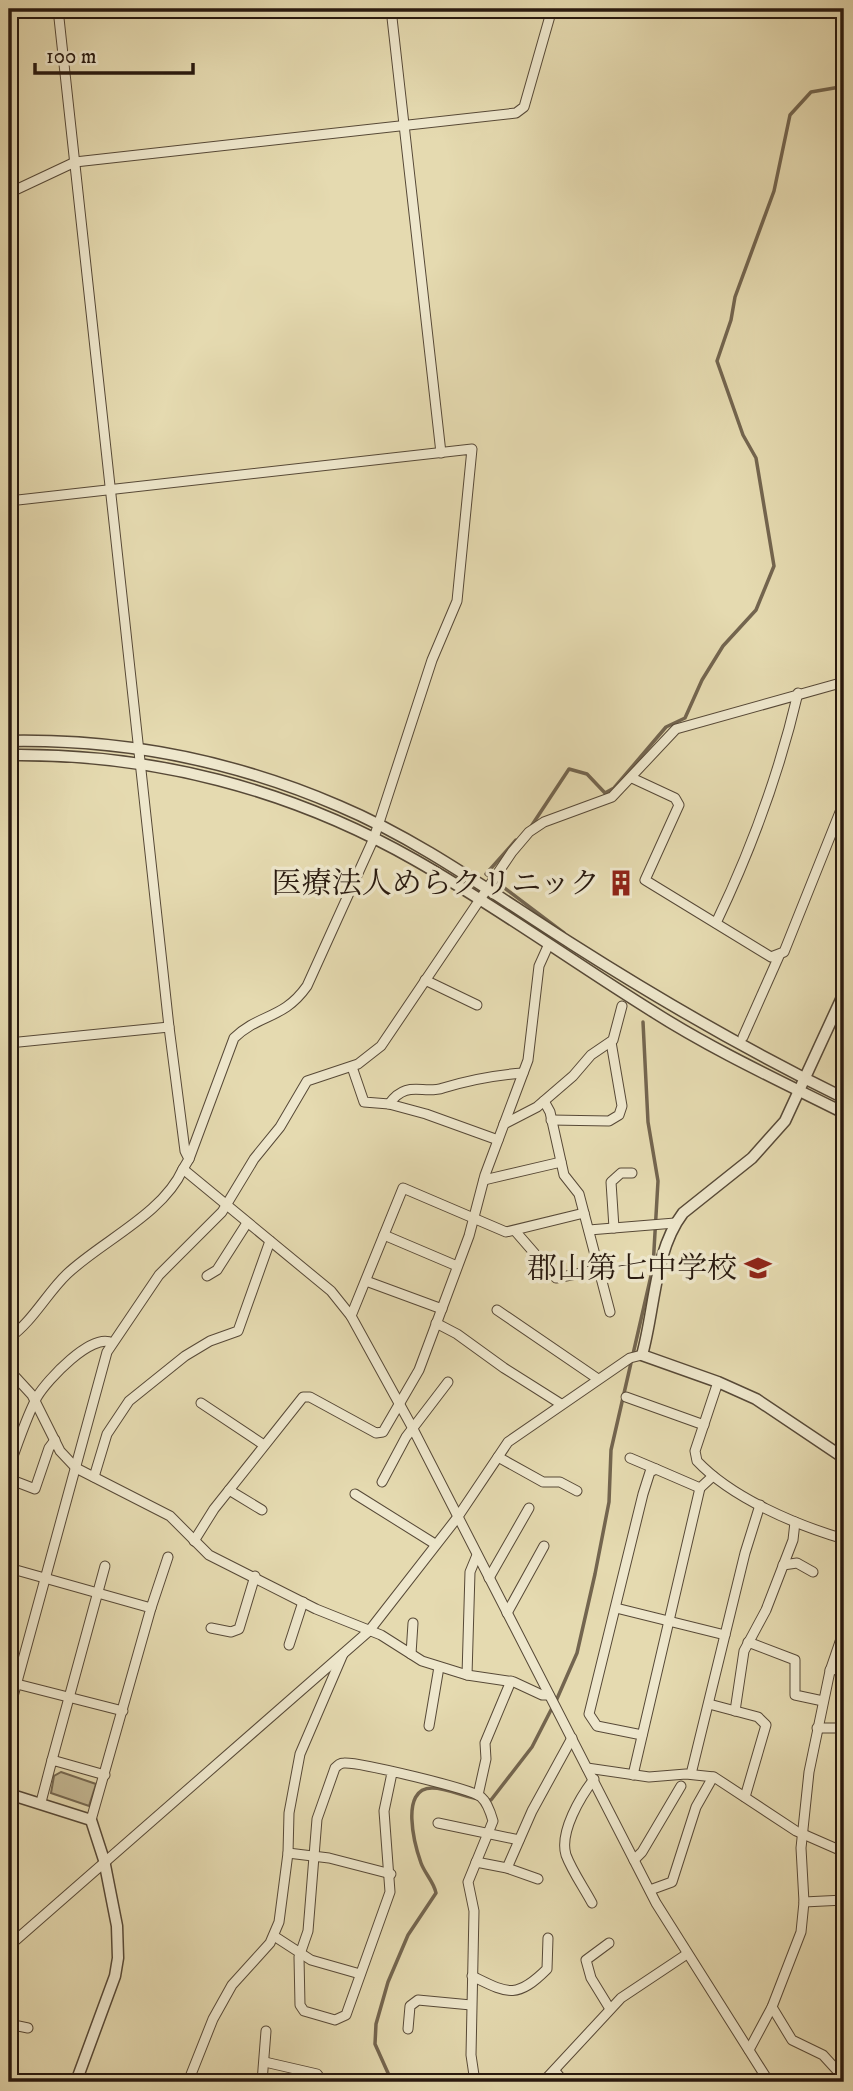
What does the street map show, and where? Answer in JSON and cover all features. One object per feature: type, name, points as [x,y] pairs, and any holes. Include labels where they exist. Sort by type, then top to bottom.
[{"type":"street","points":[[58,9],[169,1027],[185,1151],[189,1159]]},
{"type":"street","points":[[391,9],[441,453]]},
{"type":"street","points":[[9,194],[75,162],[519,111],[524,107],[552,9]]},
{"type":"street","points":[[9,500],[472,449],[457,601],[432,660],[374,838],[307,986],[295,1003],[244,1028],[234,1038],[189,1159],[149,1211],[67,1274],[50,1298],[9,1338]]},
{"type":"street","points":[[9,1711],[13,1683],[97,1394],[104,1359],[159,1275],[226,1206],[254,1159],[280,1127],[307,1081],[352,1067],[381,1046],[512,852],[535,827],[612,797],[676,729],[844,682]]},
{"type":"street","points":[[716,923],[747,858],[775,782],[798,693]]},
{"type":"street","points":[[9,741],[43,740],[140,748],[218,764],[342,807],[422,847],[663,1001],[844,1098]]},
{"type":"street","points":[[9,755],[43,754],[141,763],[215,778],[289,801],[374,838],[423,865],[656,1014],[844,1113]]},
{"type":"street","points":[[632,778],[675,798],[679,805],[645,880],[771,957],[779,956]]},
{"type":"street","points":[[743,1037],[841,825],[844,802]]},
{"type":"street","points":[[194,1541],[204,1522],[303,1396],[310,1397],[377,1434],[383,1432],[419,1370],[528,1060],[539,966],[548,946]]},
{"type":"street","points":[[425,979],[477,1004]]},
{"type":"street","points":[[642,1354],[664,1251],[675,1223],[682,1213],[769,1141],[785,1121],[844,993]]},
{"type":"street","points":[[551,1120],[609,1121],[620,1115],[622,1106],[611,1042],[622,1006]]},
{"type":"street","points":[[9,1043],[169,1027]]},
{"type":"street","points":[[504,1124],[544,1101],[578,1071],[591,1055],[611,1042]]},
{"type":"street","points":[[352,1067],[362,1100],[389,1104],[498,1140]]},
{"type":"street","points":[[389,1104],[395,1096],[410,1089],[440,1089],[491,1075],[523,1073]]},
{"type":"street","points":[[544,1101],[564,1175],[579,1194],[601,1269],[610,1312]]},
{"type":"street","points":[[484,1180],[561,1162]]},
{"type":"street","points":[[183,1169],[331,1291],[351,1316],[399,1403],[650,1890],[687,1954],[769,2082]]},
{"type":"street","points":[[614,1228],[610,1184],[618,1175],[632,1172]]},
{"type":"street","points":[[351,1316],[403,1188],[506,1232],[516,1232],[584,1213]]},
{"type":"street","points":[[206,1276],[218,1270],[247,1223]]},
{"type":"street","points":[[589,1230],[675,1223]]},
{"type":"street","points":[[516,1232],[556,1278],[601,1269]]},
{"type":"street","points":[[384,1235],[457,1266]]},
{"type":"street","points":[[94,1477],[107,1434],[126,1404],[185,1356],[209,1341],[238,1331],[270,1241]]},
{"type":"street","points":[[366,1281],[442,1309]]},
{"type":"street","points":[[497,1310],[598,1379]]},
{"type":"street","points":[[436,1323],[457,1334],[561,1404]]},
{"type":"street","points":[[9,1468],[36,1400],[74,1357],[97,1340],[112,1343]]},
{"type":"street","points":[[9,1946],[104,1860],[369,1631],[457,1518],[514,1437],[630,1358],[642,1354],[756,1399],[844,1458]]},
{"type":"street","points":[[9,1370],[36,1400],[65,1458],[76,1468],[170,1516],[209,1555],[439,1667],[467,1675],[511,1681],[542,1695],[550,1695]]},
{"type":"street","points":[[382,1482],[412,1429],[448,1382]]},
{"type":"street","points":[[718,1382],[695,1455],[699,1464],[713,1476],[760,1505],[795,1522],[844,1539]]},
{"type":"street","points":[[626,1397],[704,1424]]},
{"type":"street","points":[[201,1403],[264,1445]]},
{"type":"street","points":[[9,1479],[35,1489],[49,1448],[55,1440]]},
{"type":"street","points":[[498,1457],[543,1482],[560,1482],[577,1491]]},
{"type":"street","points":[[630,1458],[700,1488]]},
{"type":"street","points":[[642,1735],[597,1726],[589,1714],[650,1472],[656,1469]]},
{"type":"street","points":[[633,1775],[700,1488],[713,1476]]},
{"type":"street","points":[[229,1490],[262,1510]]},
{"type":"street","points":[[355,1494],[435,1544]]},
{"type":"street","points":[[691,1774],[760,1505]]},
{"type":"street","points":[[488,1578],[529,1508]]},
{"type":"street","points":[[735,1711],[739,1669],[748,1642],[766,1610],[793,1540],[795,1522]]},
{"type":"street","points":[[507,1613],[544,1546]]},
{"type":"street","points":[[467,1675],[470,1572],[477,1555]]},
{"type":"street","points":[[76,2082],[117,1967],[118,1931],[104,1860],[91,1819],[168,1557]]},
{"type":"street","points":[[783,1565],[797,1563],[813,1572]]},
{"type":"street","points":[[41,1802],[100,1593],[105,1566]]},
{"type":"street","points":[[9,1568],[151,1608]]},
{"type":"street","points":[[211,1628],[231,1632],[239,1629],[255,1576]]},
{"type":"street","points":[[289,1645],[303,1602]]},
{"type":"street","points":[[616,1608],[725,1635]]},
{"type":"street","points":[[411,1654],[413,1623]]},
{"type":"street","points":[[749,2050],[759,2037],[801,1932],[804,1902],[800,1857],[817,1728],[830,1670],[844,1630]]},
{"type":"street","points":[[748,1642],[795,1660],[795,1695],[823,1701]]},
{"type":"street","points":[[188,2082],[214,2019],[232,1985],[274,1936],[279,1923],[288,1853],[289,1813],[300,1755],[344,1652]]},
{"type":"street","points":[[429,1726],[439,1667]]},
{"type":"street","points":[[830,1670],[844,1669]]},
{"type":"street","points":[[478,1795],[486,1759],[485,1743],[511,1681]]},
{"type":"street","points":[[13,1683],[123,1711]]},
{"type":"street","points":[[709,1704],[758,1717],[766,1725],[745,1797]]},
{"type":"street","points":[[817,1728],[844,1727]]},
{"type":"street","points":[[507,1868],[572,1738]]},
{"type":"street","points":[[52,1760],[105,1774]]},
{"type":"street","points":[[392,1773],[384,1818],[391,1874],[387,1903],[345,2015],[340,2020],[307,2012],[299,2003],[300,1952],[308,1931],[318,1813],[336,1766],[345,1763],[392,1773],[478,1795],[484,1800],[493,1819],[468,1882],[474,1911],[471,2055],[475,2082]]},
{"type":"street","points":[[587,1768],[649,1777],[691,1774],[713,1777],[802,1834],[844,1852]]},
{"type":"street","points":[[650,1890],[672,1882],[696,1807],[713,1777]]},
{"type":"street","points":[[592,1903],[567,1856],[565,1844],[585,1792],[594,1779]]},
{"type":"street","points":[[634,1860],[642,1852],[681,1786]]},
{"type":"street","points":[[9,1794],[91,1819]]},
{"type":"street","points":[[439,1823],[519,1840]]},
{"type":"street","points":[[288,1853],[316,1856],[391,1874]]},
{"type":"street","points":[[476,1862],[507,1868],[538,1879]]},
{"type":"street","points":[[804,1902],[844,1900]]},
{"type":"street","points":[[274,1936],[312,1960],[360,1974]]},
{"type":"street","points":[[472,1976],[505,1992],[514,1992],[546,1971],[548,1938]]},
{"type":"street","points":[[609,1943],[589,1955],[586,1962],[591,1978],[610,2010]]},
{"type":"street","points":[[543,2082],[610,2010],[658,1970],[687,1954]]},
{"type":"street","points":[[408,2029],[410,2006],[418,2000],[471,2005]]},
{"type":"street","points":[[772,2007],[792,2040],[822,2055],[844,2078]]},
{"type":"street","points":[[9,2024],[28,2028]]},
{"type":"street","points":[[262,2082],[266,2031]]},
{"type":"street","points":[[265,2062],[317,2074],[323,2082]]},
{"type":"street","points":[[555,2071],[564,2082]]},
{"type":"shaded area","points":[[61,1772],[96,1784],[89,1806],[51,1793],[54,1776]]},
{"type":"waterway","points":[[532,825],[569,769],[587,774],[605,793],[614,788],[666,727],[685,718],[702,680],[723,646],[756,610],[774,566],[756,458],[743,435],[717,361],[731,320],[735,297],[774,191],[790,115],[811,92],[840,87],[844,82]]},
{"type":"waterway","points":[[516,840],[486,874],[564,933]]},
{"type":"waterway","points":[[556,1701],[577,1653],[595,1574],[609,1502],[611,1450],[653,1267],[658,1181],[648,1122],[643,1022]]},
{"type":"waterway","points":[[392,2082],[375,2044],[376,2024],[388,1982],[408,1935],[436,1893],[421,1863],[413,1832],[412,1807],[416,1797],[422,1791],[432,1788],[475,1799],[491,1800],[532,1747],[552,1708]]},
{"type":"place","name":"医療法人めらクリニック","points":[[621,883]]},
{"type":"place","name":"郡山第七中学校","points":[[758,1268]]}]
